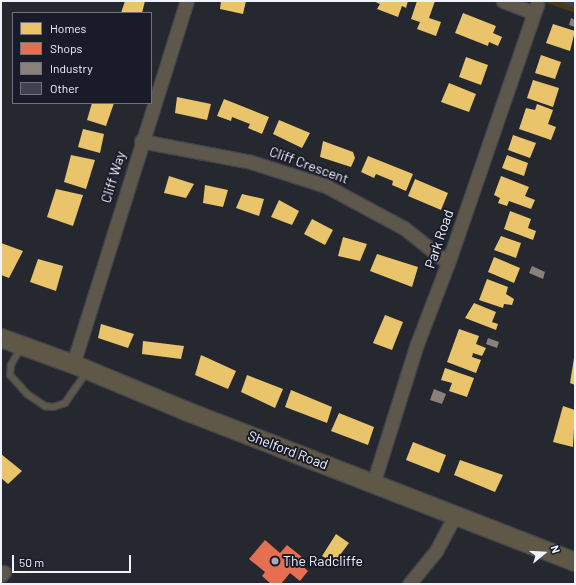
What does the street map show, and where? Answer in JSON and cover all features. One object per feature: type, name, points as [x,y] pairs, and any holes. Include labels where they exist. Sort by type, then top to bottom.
[{"type":"street","name":"Cliff Way","points":[[81,367],[141,141],[187,1]]},
{"type":"street","points":[[503,1],[536,6]]},
{"type":"street","name":"Park Road","points":[[373,484],[417,344],[448,263],[536,6]]},
{"type":"street","name":"Cliff Crescent","points":[[141,141],[252,162],[326,186],[404,228],[448,263]]},
{"type":"street","name":"Shelford Road","points":[[1,338],[81,367],[373,484],[575,562]]},
{"type":"street","points":[[409,584],[436,551],[455,516]]},
{"type":"lane","points":[[21,346],[11,365],[10,375],[27,394],[45,406],[53,407],[65,403],[81,367]]},
{"type":"shaded area","points":[[541,1],[575,1],[575,13]]},
{"type":"building: Homes","points":[[125,1],[145,1],[142,12],[121,12]]},
{"type":"building: Homes","points":[[221,1],[246,1],[243,14],[220,9]]},
{"type":"building: Homes","points":[[373,1],[408,1],[406,8],[402,6],[398,17],[377,9],[380,4]]},
{"type":"building: Homes","points":[[417,1],[435,1],[429,18],[441,22],[436,36],[417,29],[420,22],[411,19]]},
{"type":"building: Homes","points":[[463,13],[496,26],[493,33],[502,37],[498,46],[489,42],[488,46],[455,33]]},
{"type":"building: Homes","points":[[553,24],[575,31],[570,51],[546,43]]},
{"type":"building: Homes","points":[[541,55],[561,62],[555,79],[535,73]]},
{"type":"building: Homes","points":[[466,57],[488,65],[481,85],[459,77]]},
{"type":"building: Homes","points":[[533,80],[559,88],[553,107],[527,98]]},
{"type":"building: Homes","points":[[449,83],[476,94],[469,112],[441,102]]},
{"type":"building: Homes","points":[[177,97],[211,104],[207,120],[175,113]]},
{"type":"building: Homes","points":[[224,99],[269,117],[262,134],[248,128],[250,124],[232,117],[231,121],[217,116]]},
{"type":"building: Homes","points":[[92,104],[114,104],[106,126],[87,120]]},
{"type":"building: Homes","points":[[537,104],[553,110],[548,124],[556,127],[551,140],[519,129],[526,108],[535,110]]},
{"type":"building: Homes","points":[[279,120],[310,133],[302,148],[273,134]]},
{"type":"building: Homes","points":[[83,129],[104,134],[100,153],[78,147]]},
{"type":"building: Homes","points":[[513,135],[536,143],[530,158],[508,150]]},
{"type":"building: Homes","points":[[323,141],[353,152],[355,158],[351,167],[320,157]]},
{"type":"building: Homes","points":[[71,155],[95,160],[86,189],[64,182]]},
{"type":"building: Homes","points":[[507,155],[528,163],[524,176],[502,168]]},
{"type":"building: Homes","points":[[368,156],[413,174],[406,191],[392,185],[393,181],[376,174],[374,178],[361,172]]},
{"type":"building: Homes","points":[[169,176],[194,184],[186,198],[164,193]]},
{"type":"building: Homes","points":[[501,176],[529,187],[525,196],[535,200],[531,209],[509,201],[507,206],[498,203],[500,198],[494,195]]},
{"type":"building: Homes","points":[[415,179],[448,193],[441,210],[408,196]]},
{"type":"building: Homes","points":[[205,185],[228,190],[223,207],[203,203]]},
{"type":"building: Homes","points":[[56,189],[83,195],[73,226],[47,217]]},
{"type":"building: Homes","points":[[242,194],[264,199],[259,216],[236,208]]},
{"type":"building: Homes","points":[[279,200],[299,211],[292,225],[271,217]]},
{"type":"building: Homes","points":[[510,211],[531,219],[528,228],[536,231],[533,240],[504,229]]},
{"type":"building: Homes","points":[[312,219],[333,230],[325,245],[304,234]]},
{"type":"building: Homes","points":[[501,236],[521,243],[516,258],[494,250]]},
{"type":"building: Homes","points":[[343,237],[367,244],[360,261],[338,256]]},
{"type":"building: Homes","points":[[1,243],[23,251],[9,278],[1,275]]},
{"type":"building: Homes","points":[[377,254],[418,267],[412,287],[370,271]]},
{"type":"building: Homes","points":[[494,257],[520,268],[514,283],[488,272]]},
{"type":"building: Homes","points":[[38,259],[63,266],[56,291],[30,282]]},
{"type":"building: Homes","points":[[487,279],[508,287],[506,294],[514,299],[512,305],[504,304],[503,308],[479,300]]},
{"type":"building: Homes","points":[[474,303],[496,312],[492,322],[498,324],[496,330],[465,318]]},
{"type":"building: Homes","points":[[385,315],[403,322],[392,350],[373,343]]},
{"type":"building: Homes","points":[[101,324],[134,334],[128,348],[98,338]]},
{"type":"building: Homes","points":[[459,329],[479,336],[476,344],[486,348],[482,356],[473,353],[472,357],[481,360],[476,373],[447,362]]},
{"type":"building: Homes","points":[[143,341],[184,346],[181,359],[142,354]]},
{"type":"building: Homes","points":[[201,355],[236,371],[228,389],[195,375]]},
{"type":"building: Homes","points":[[575,358],[575,385],[570,383]]},
{"type":"building: Homes","points":[[445,368],[474,378],[467,397],[449,391],[452,383],[441,380]]},
{"type":"building: Homes","points":[[247,375],[283,389],[275,408],[241,392]]},
{"type":"building: Homes","points":[[291,390],[332,407],[327,423],[285,407]]},
{"type":"building: Homes","points":[[563,406],[575,410],[573,447],[553,442]]},
{"type":"building: Homes","points":[[339,413],[374,427],[368,445],[331,431]]},
{"type":"building: Homes","points":[[413,442],[446,455],[439,473],[406,460]]},
{"type":"building: Homes","points":[[1,454],[22,471],[8,484],[1,478]]},
{"type":"building: Homes","points":[[460,460],[503,475],[495,492],[454,475]]},
{"type":"building: Homes","points":[[336,534],[349,543],[330,568],[323,564],[327,559],[322,556]]},
{"type":"building: Shops","name":"The Radcliffe","points":[[265,540],[280,553],[287,545],[302,557],[298,562],[308,571],[300,581],[290,573],[281,584],[271,584],[262,576],[265,572],[249,559]]},
{"type":"building: Industry","points":[[571,18],[575,20],[575,27],[569,25]]},
{"type":"building: Industry","points":[[532,266],[545,272],[543,279],[529,273]]},
{"type":"building: Industry","points":[[488,338],[499,342],[497,348],[486,344]]},
{"type":"building: Industry","points":[[434,389],[446,394],[442,404],[430,400]]},
{"type":"building: Other","points":[[564,1],[574,2],[572,7],[563,4]]},
{"type":"place","name":"The Radcliffe","points":[[275,561]]}]
